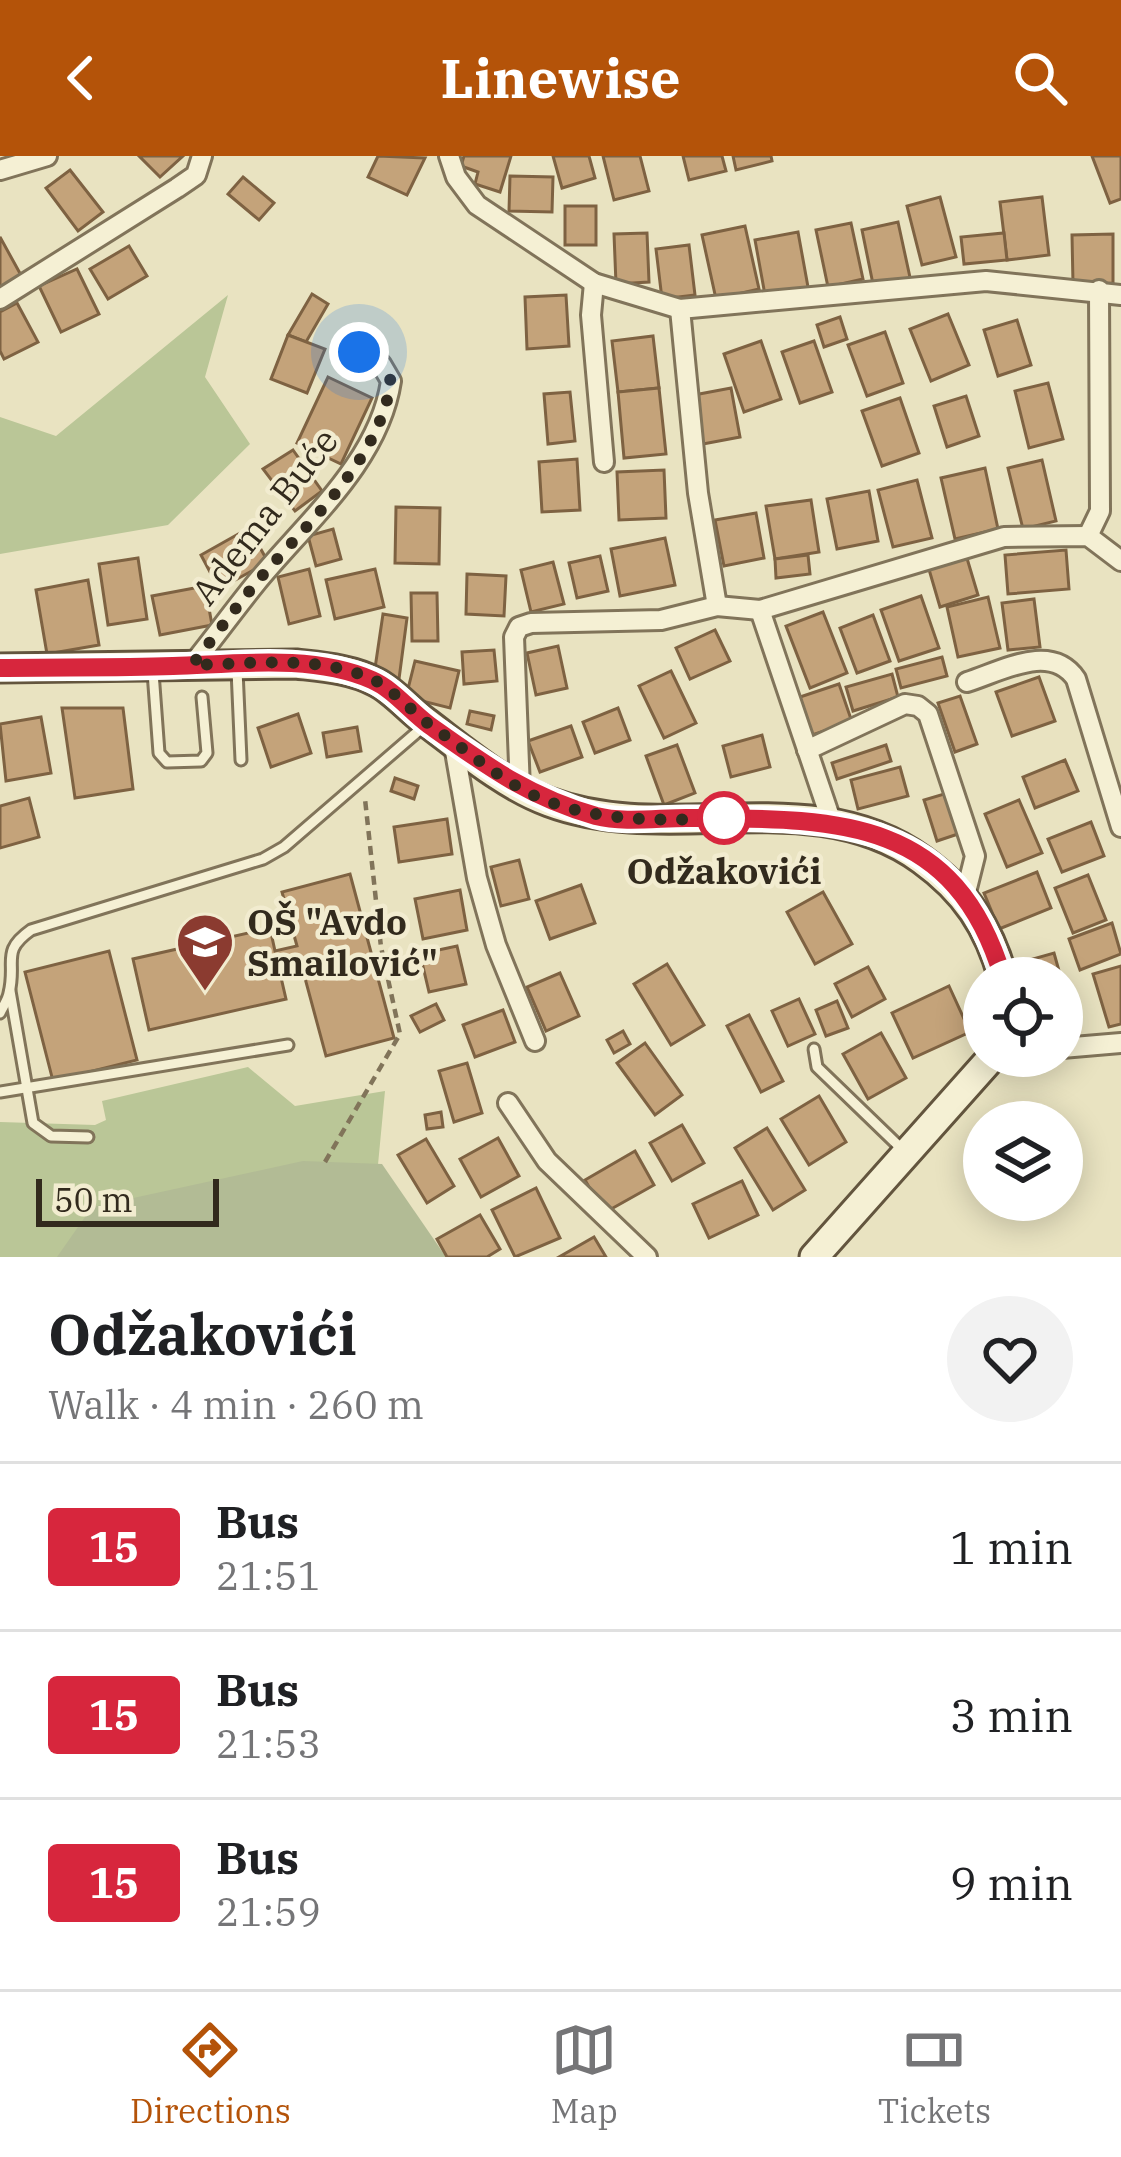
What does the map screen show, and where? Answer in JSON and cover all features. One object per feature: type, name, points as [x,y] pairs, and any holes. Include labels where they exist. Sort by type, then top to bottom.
[{"type":"street","points":[[0,170],[46,156]]},
{"type":"street","points":[[0,299],[196,175],[202,156]]},
{"type":"street","points":[[449,156],[477,205],[594,283],[680,309],[986,281],[1121,295]]},
{"type":"street","points":[[594,283],[591,315],[604,461]]},
{"type":"street","points":[[1088,536],[1100,511],[1099,290]]},
{"type":"street","points":[[680,309],[698,494],[716,606]]},
{"type":"street","name":"Adema Buće","points":[[192,665],[321,510],[380,421],[391,381],[381,364],[359,352]]},
{"type":"street","points":[[520,789],[514,637],[520,627],[661,620],[716,606],[760,610],[1004,537],[1088,536],[1121,561]]},
{"type":"street","points":[[760,610],[832,824]]},
{"type":"street","points":[[967,682],[1046,658],[1066,665],[1076,680],[1121,827]]},
{"type":"street","name":"Adema Buće","points":[[0,668],[296,664],[345,670],[377,682],[520,789],[549,802],[604,818],[805,818],[864,828],[903,846],[965,896],[984,926],[995,957]]},
{"type":"street","points":[[807,750],[904,704],[928,714],[975,856],[965,896]]},
{"type":"street","points":[[453,740],[477,878],[496,945],[536,1041]]},
{"type":"street","points":[[1083,1046],[1121,1043]]},
{"type":"street","points":[[814,1257],[974,1077]]},
{"type":"street","points":[[508,1103],[547,1161],[647,1257]]},
{"type":"lane","points":[[237,664],[241,760]]},
{"type":"lane","points":[[153,666],[159,753],[167,762],[201,761],[207,753],[202,697]]},
{"type":"lane","points":[[88,1137],[51,1136],[33,1124],[10,992],[7,953],[14,940],[31,930],[263,859],[284,847],[427,723]]},
{"type":"lane","points":[[0,1013],[10,992]]},
{"type":"lane","points":[[0,1092],[288,1046]]},
{"type":"lane","points":[[814,1049],[818,1067],[904,1152]]},
{"type":"path","points":[[325,1162],[400,1034],[381,947],[363,775]]},
{"type":"green space","points":[[228,295],[205,377],[250,444],[168,525],[0,554],[0,417],[56,436]]},
{"type":"green space","points":[[248,1067],[295,1106],[385,1091],[377,1175],[430,1257],[0,1257],[0,1122],[95,1125],[106,1120],[102,1101]]},
{"type":"green space","points":[[303,1161],[382,1164],[446,1257],[57,1257],[92,1207]]},
{"type":"building","points":[[139,156],[183,156],[160,177]]},
{"type":"building","points":[[378,156],[425,158],[407,195],[368,177]]},
{"type":"building","points":[[464,156],[511,156],[500,192],[475,184],[478,172],[461,166]]},
{"type":"building","points":[[553,156],[589,156],[595,178],[562,188]]},
{"type":"building","points":[[603,156],[640,156],[649,191],[614,200]]},
{"type":"building","points":[[683,156],[722,156],[726,171],[689,180]]},
{"type":"building","points":[[733,156],[771,156],[772,161],[736,170]]},
{"type":"building","points":[[1092,156],[1121,156],[1121,199],[1110,203]]},
{"type":"building","points":[[70,170],[103,212],[78,231],[46,188]]},
{"type":"building","points":[[510,176],[553,177],[552,212],[509,211]]},
{"type":"building","points":[[243,177],[274,203],[259,220],[228,194]]},
{"type":"building","points":[[940,197],[956,257],[922,265],[907,206]]},
{"type":"building","points":[[1042,197],[1049,255],[1007,260],[1000,202]]},
{"type":"building","points":[[565,206],[596,206],[596,245],[565,245]]},
{"type":"building","points":[[898,222],[911,282],[874,289],[862,230]]},
{"type":"building","points":[[851,223],[863,279],[828,287],[816,230]]},
{"type":"building","points":[[745,226],[759,289],[716,299],[702,235]]},
{"type":"building","points":[[798,232],[808,287],[765,295],[755,240]]},
{"type":"building","points":[[647,233],[649,282],[616,284],[614,234]]},
{"type":"building","points":[[1004,233],[1007,260],[964,264],[961,237]]},
{"type":"building","points":[[1113,234],[1113,283],[1073,284],[1072,235]]},
{"type":"building","points":[[0,237],[22,277],[0,289]]},
{"type":"building","points":[[689,245],[695,295],[662,299],[656,249]]},
{"type":"building","points":[[129,246],[147,276],[108,299],[90,269]]},
{"type":"building","points":[[77,269],[99,314],[61,332],[39,286]]},
{"type":"building","points":[[312,294],[328,304],[306,342],[288,335]]},
{"type":"building","points":[[566,295],[569,346],[527,349],[525,297]]},
{"type":"building","points":[[17,303],[38,342],[4,359],[0,312]]},
{"type":"building","points":[[948,314],[969,365],[931,381],[910,329]]},
{"type":"building","points":[[840,317],[847,339],[824,347],[817,325]]},
{"type":"building","points":[[1017,320],[1031,365],[998,376],[984,330]]},
{"type":"building","points":[[885,332],[903,383],[867,396],[848,345]]},
{"type":"building","points":[[288,335],[325,349],[307,393],[271,379]]},
{"type":"building","points":[[653,336],[659,388],[618,392],[612,341]]},
{"type":"building","points":[[761,341],[781,399],[744,412],[724,354]]},
{"type":"building","points":[[814,341],[832,392],[800,403],[782,352]]},
{"type":"building","points":[[328,377],[372,398],[341,464],[297,443]]},
{"type":"building","points":[[1048,383],[1063,439],[1029,448],[1015,391]]},
{"type":"building","points":[[659,388],[666,454],[624,458],[618,392]]},
{"type":"building","points":[[731,388],[740,437],[703,444],[694,395]]},
{"type":"building","points":[[570,392],[575,441],[548,444],[544,394]]},
{"type":"building","points":[[966,396],[979,436],[947,447],[934,406]]},
{"type":"building","points":[[900,398],[919,453],[882,466],[862,411]]},
{"type":"building","points":[[293,450],[322,491],[295,511],[263,469]]},
{"type":"building","points":[[577,459],[580,510],[542,512],[539,462]]},
{"type":"building","points":[[1042,460],[1056,521],[1023,529],[1008,468]]},
{"type":"building","points":[[985,468],[998,529],[955,539],[941,478]]},
{"type":"building","points":[[664,470],[666,518],[619,520],[617,472]]},
{"type":"building","points":[[917,480],[932,538],[893,547],[878,490]]},
{"type":"building","points":[[869,491],[878,541],[837,549],[827,499]]},
{"type":"building","points":[[811,500],[819,552],[775,559],[766,506]]},
{"type":"building","points":[[396,507],[440,508],[439,564],[395,563]]},
{"type":"building","points":[[756,513],[764,558],[724,566],[715,520]]},
{"type":"building","points":[[249,528],[268,562],[219,589],[201,555]]},
{"type":"building","points":[[333,529],[341,559],[316,566],[308,536]]},
{"type":"building","points":[[665,538],[675,585],[620,596],[611,549]]},
{"type":"building","points":[[1066,550],[1069,589],[1008,594],[1005,555]]},
{"type":"building","points":[[808,555],[810,574],[776,578],[775,559]]},
{"type":"building","points":[[966,555],[978,595],[940,607],[928,566]]},
{"type":"building","points":[[600,556],[608,591],[577,598],[569,563]]},
{"type":"building","points":[[138,558],[147,619],[108,625],[99,564]]},
{"type":"building","points":[[553,562],[564,604],[531,612],[521,570]]},
{"type":"building","points":[[309,569],[320,616],[289,624],[278,577]]},
{"type":"building","points":[[375,569],[384,607],[335,619],[326,580]]},
{"type":"building","points":[[467,574],[506,576],[504,616],[466,614]]},
{"type":"building","points":[[88,580],[99,645],[47,654],[36,590]]},
{"type":"building","points":[[205,586],[212,625],[160,635],[152,596]]},
{"type":"building","points":[[411,593],[437,593],[438,641],[412,641]]},
{"type":"building","points":[[921,596],[939,648],[899,661],[881,610]]},
{"type":"building","points":[[988,597],[1000,648],[958,657],[947,607]]},
{"type":"building","points":[[1034,599],[1040,647],[1008,650],[1002,603]]},
{"type":"building","points":[[823,612],[847,673],[810,688],[786,626]]},
{"type":"building","points":[[383,614],[407,618],[399,679],[374,675]]},
{"type":"building","points":[[873,615],[890,661],[857,673],[840,628]]},
{"type":"building","points":[[715,630],[730,661],[690,679],[676,648]]},
{"type":"building","points":[[558,646],[567,688],[536,695],[527,653]]},
{"type":"building","points":[[494,650],[497,681],[464,684],[462,652]]},
{"type":"building","points":[[942,657],[947,676],[901,688],[896,669]]},
{"type":"building","points":[[415,661],[459,671],[450,708],[406,697]]},
{"type":"building","points":[[671,671],[696,723],[664,738],[639,686]]},
{"type":"building","points":[[892,674],[898,697],[853,711],[846,687]]},
{"type":"building","points":[[1039,677],[1055,721],[1012,736],[996,692]]},
{"type":"building","points":[[839,684],[852,722],[812,735],[800,697]]},
{"type":"building","points":[[960,696],[977,744],[955,752],[938,703]]},
{"type":"building","points":[[62,708],[123,708],[133,789],[75,798]]},
{"type":"building","points":[[618,708],[630,740],[595,753],[583,722]]},
{"type":"building","points":[[470,711],[494,716],[491,730],[467,724]]},
{"type":"building","points":[[298,714],[311,753],[271,767],[258,728]]},
{"type":"building","points":[[41,717],[51,773],[6,781],[0,724]]},
{"type":"building","points":[[571,726],[582,757],[540,772],[528,741]]},
{"type":"building","points":[[357,727],[361,751],[327,757],[323,733]]},
{"type":"building","points":[[762,735],[770,767],[731,777],[723,746]]},
{"type":"building","points":[[677,745],[695,793],[664,805],[646,756]]},
{"type":"building","points":[[886,745],[891,761],[837,779],[832,763]]},
{"type":"building","points":[[1065,760],[1078,791],[1035,808],[1023,777]]},
{"type":"building","points":[[900,767],[908,796],[858,809],[851,780]]},
{"type":"building","points":[[395,778],[418,786],[414,799],[391,791]]},
{"type":"building","points":[[944,794],[958,834],[937,841],[924,800]]},
{"type":"building","points":[[29,798],[39,837],[0,848],[0,806]]},
{"type":"building","points":[[1019,800],[1042,853],[1007,867],[985,814]]},
{"type":"building","points":[[447,819],[452,854],[399,862],[394,827]]},
{"type":"building","points":[[1091,822],[1104,856],[1062,872],[1048,839]]},
{"type":"building","points":[[519,860],[529,899],[501,906],[491,867]]},
{"type":"building","points":[[1037,872],[1051,908],[999,929],[984,893]]},
{"type":"building","points":[[350,874],[394,1038],[326,1056],[302,967],[280,973],[286,999],[149,1030],[133,959],[270,928],[275,951],[297,946],[282,892]]},
{"type":"building","points":[[1088,875],[1106,920],[1073,933],[1055,888]]},
{"type":"building","points":[[581,885],[595,923],[550,939],[536,901]]},
{"type":"building","points":[[460,890],[467,930],[423,939],[415,899]]},
{"type":"building","points":[[823,892],[852,944],[815,964],[787,912]]},
{"type":"building","points":[[1112,923],[1121,954],[1083,969],[1083,957],[1075,957],[1069,939]]},
{"type":"building","points":[[457,946],[466,984],[429,992],[420,954]]},
{"type":"building","points":[[109,951],[137,1060],[53,1081],[25,972]]},
{"type":"building","points":[[667,964],[704,1025],[671,1045],[634,984]]},
{"type":"building","points":[[1121,966],[1121,1024],[1109,1027],[1093,974]]},
{"type":"building","points":[[868,967],[885,999],[852,1017],[835,984]]},
{"type":"building","points":[[560,973],[579,1016],[546,1031],[527,987]]},
{"type":"building","points":[[949,986],[963,1017],[963,1035],[913,1058],[892,1013]]},
{"type":"building","points":[[799,999],[815,1034],[788,1046],[772,1011]]},
{"type":"building","points":[[837,1001],[848,1028],[826,1036],[816,1010]]},
{"type":"building","points":[[436,1004],[444,1020],[420,1032],[411,1016]]},
{"type":"building","points":[[503,1010],[515,1042],[475,1057],[463,1025]]},
{"type":"building","points":[[749,1015],[783,1081],[761,1092],[727,1026]]},
{"type":"building","points":[[623,1031],[630,1044],[614,1053],[607,1040]]},
{"type":"building","points":[[881,1033],[906,1078],[868,1099],[843,1054]]},
{"type":"building","points":[[645,1043],[682,1095],[655,1115],[617,1063]]},
{"type":"building","points":[[467,1063],[482,1113],[454,1122],[439,1071]]},
{"type":"building","points":[[819,1096],[846,1142],[809,1165],[781,1119]]},
{"type":"building","points":[[441,1112],[443,1127],[427,1129],[425,1115]]},
{"type":"building","points":[[682,1125],[704,1163],[672,1181],[650,1143]]},
{"type":"building","points":[[767,1128],[805,1190],[773,1210],[735,1148]]},
{"type":"building","points":[[498,1138],[519,1176],[481,1197],[460,1159]]},
{"type":"building","points":[[426,1139],[454,1186],[427,1203],[398,1155]]},
{"type":"building","points":[[635,1151],[654,1185],[604,1213],[585,1180]]},
{"type":"building","points":[[742,1181],[758,1215],[709,1238],[693,1204]]},
{"type":"building","points":[[536,1188],[560,1238],[515,1257],[492,1210]]},
{"type":"building","points":[[480,1215],[500,1249],[487,1257],[447,1257],[437,1239]]},
{"type":"building","points":[[594,1237],[606,1257],[559,1257]]},
{"type":"bus line","name":"15","points":[[0,668],[296,664],[345,670],[377,682],[520,789],[549,802],[604,818],[805,818],[864,828],[903,846],[965,896],[997,957]]},
{"type":"place","name":"Odžakovići","points":[[724,818]]},
{"type":"place","name":"OŠ \"Avdo Smailović\"","points":[[205,993]]},
{"type":"route","points":[[359,352],[381,364],[391,381],[380,421],[321,510],[192,665],[296,664],[345,670],[377,682],[520,789],[549,802],[604,818],[724,818]]}]
